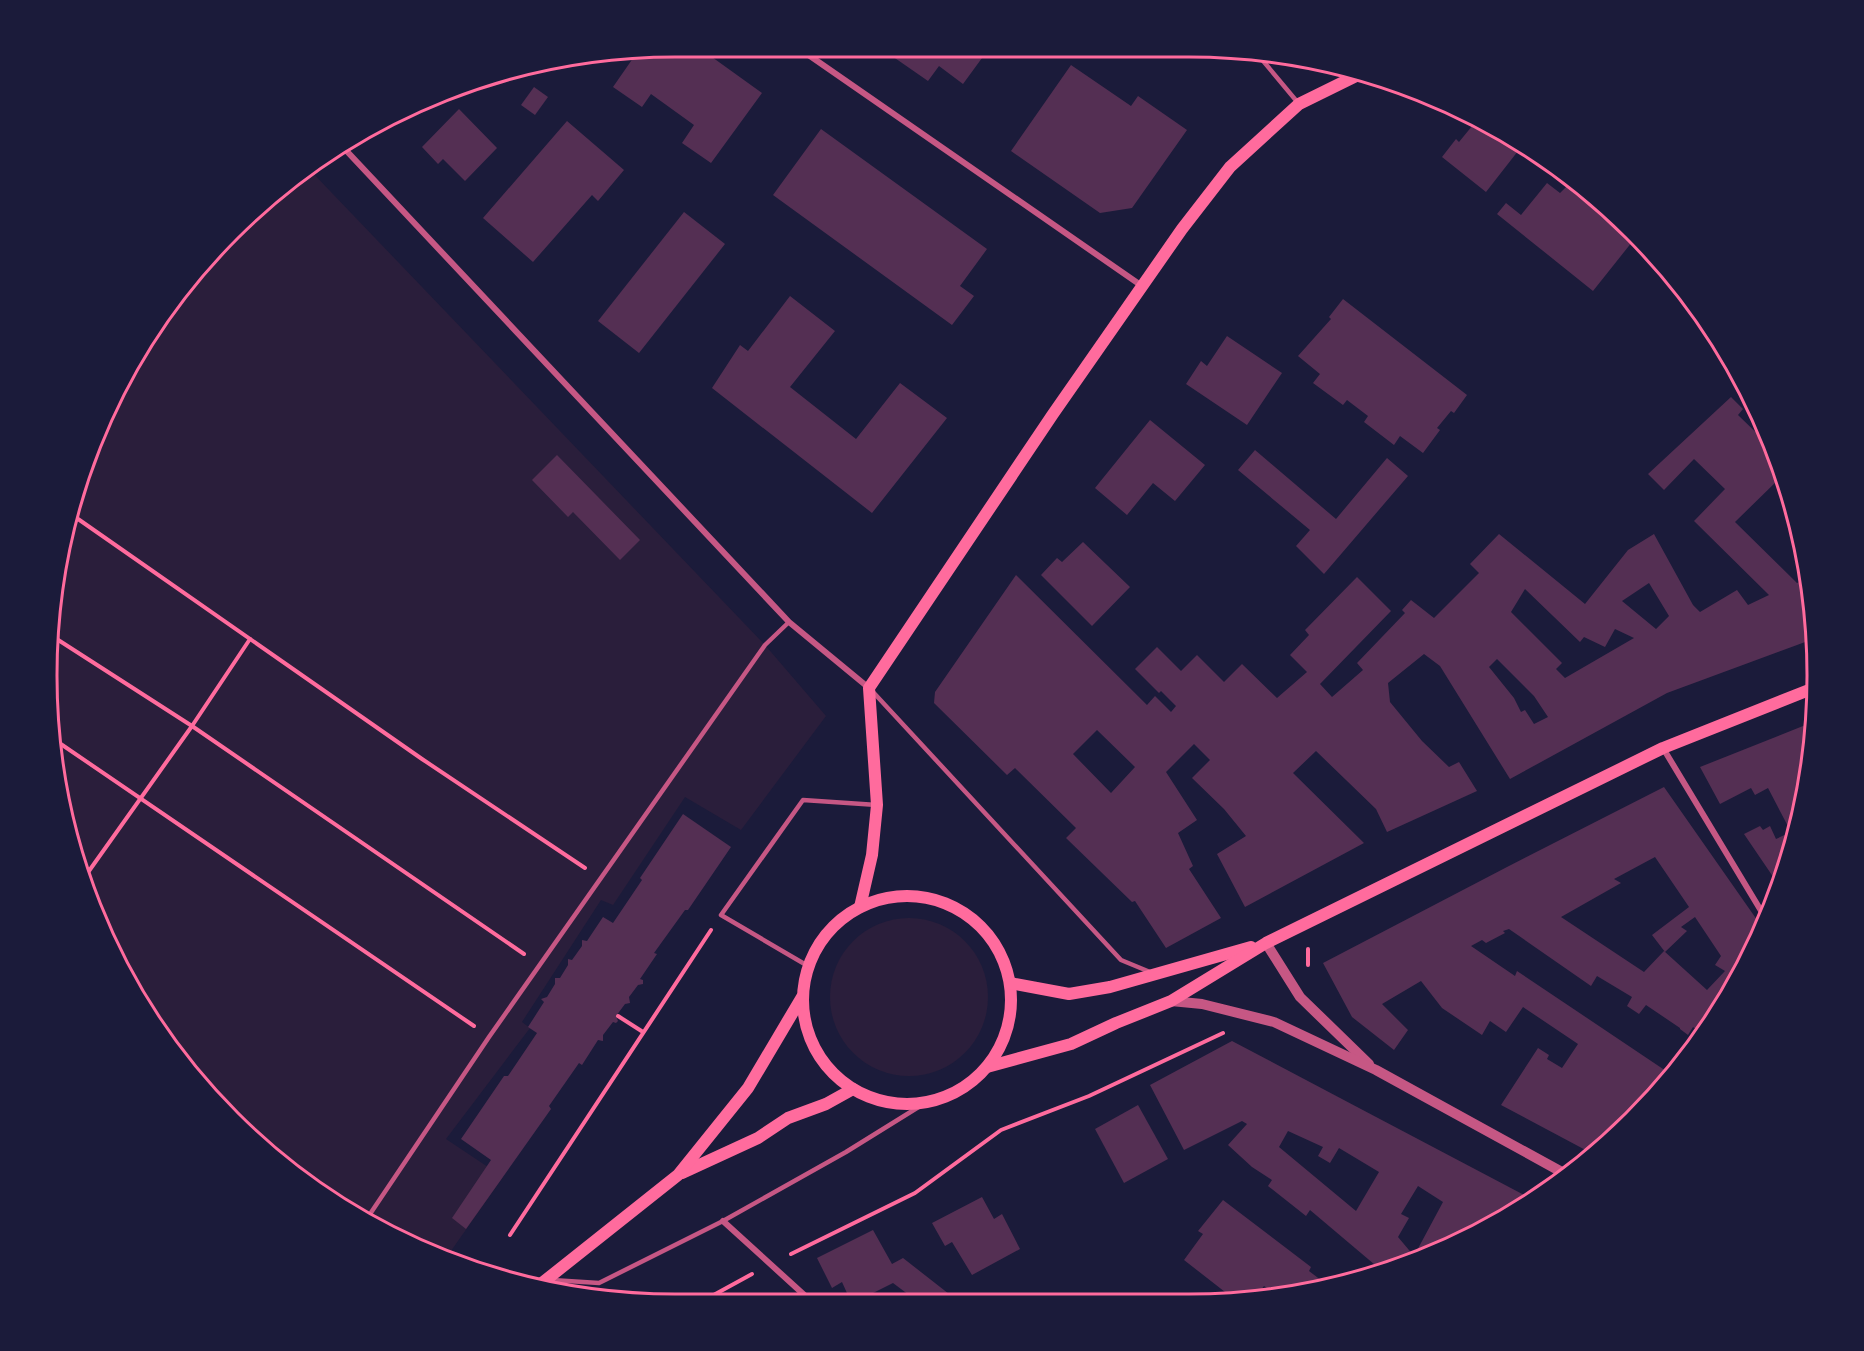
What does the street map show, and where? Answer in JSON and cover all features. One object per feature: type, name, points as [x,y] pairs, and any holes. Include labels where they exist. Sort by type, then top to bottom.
[{"type":"main road","points":[[860,907],[873,855],[876,805],[869,688],[1046,423],[1142,286],[1230,167],[1299,104],[1351,79]]},
{"type":"main road","points":[[987,1067],[1071,1044],[1171,1001],[1266,943],[1663,748],[1807,691]]},
{"type":"main road","points":[[900,896],[924,897],[949,905],[971,917],[990,936],[1003,958],[1010,983],[1011,1013],[1003,1042],[987,1067],[969,1084],[948,1096],[925,1103],[900,1104],[875,1100],[853,1089],[831,1072],[815,1050],[805,1025],[802,997],[808,966],[828,931],[843,917],[860,907],[878,900],[900,896]]},
{"type":"main road","points":[[1010,983],[1069,994],[1110,987],[1266,943]]},
{"type":"main road","points":[[548,1281],[678,1175],[748,1088],[802,997]]},
{"type":"main road","points":[[678,1175],[758,1137],[789,1118],[826,1104],[853,1089]]},
{"type":"street","points":[[813,57],[1142,286]]},
{"type":"street","points":[[348,151],[789,622],[869,688]]},
{"type":"street","points":[[1663,748],[1761,910]]},
{"type":"street","points":[[1266,943],[1300,997],[1376,1070]]},
{"type":"street","points":[[1171,1001],[1202,1004],[1274,1022],[1376,1070],[1559,1170]]},
{"type":"street","points":[[723,1221],[803,1294]]},
{"type":"lane","points":[[1264,61],[1299,104]]},
{"type":"lane","points":[[370,1213],[489,1037],[765,645],[789,622]]},
{"type":"lane","points":[[869,688],[1121,960],[1154,974]]},
{"type":"lane","points":[[808,966],[721,915],[803,800],[876,805]]},
{"type":"lane","points":[[567,1284],[599,1283],[723,1221],[846,1152],[925,1103]]},
{"type":"path","points":[[77,518],[422,759],[601,879]]},
{"type":"path","points":[[89,871],[192,726],[250,639]]},
{"type":"path","points":[[58,640],[192,726],[540,965]]},
{"type":"path","points":[[61,744],[489,1037]]},
{"type":"path","points":[[510,1235],[721,915]]},
{"type":"path","points":[[618,1016],[643,1032]]},
{"type":"shaded area","points":[[314,174],[765,645],[826,716],[741,830],[685,797],[613,905],[601,900],[522,1022],[530,1028],[446,1139],[503,1177],[451,1251],[366,1211],[332,1190],[268,1141],[210,1083],[161,1019],[140,985],[104,912],[78,836],[69,796],[58,716],[58,635],[62,595],[78,515],[104,439],[140,366],[185,299],[238,238],[268,210]]},
{"type":"shaded area","points":[[909,918],[939,924],[965,941],[982,967],[988,997],[982,1027],[965,1053],[939,1070],[909,1076],[879,1070],[853,1053],[836,1027],[830,997],[836,967],[853,941],[879,924]]},
{"type":"building","points":[[712,57],[762,93],[711,163],[682,143],[694,125],[651,94],[642,107],[613,87],[633,58]]},
{"type":"building","points":[[893,57],[982,58],[963,84],[939,66],[928,81]]},
{"type":"building","points":[[1071,65],[1131,106],[1138,96],[1187,130],[1132,208],[1100,213],[1011,151]]},
{"type":"building","points":[[534,87],[548,97],[535,115],[521,105]]},
{"type":"building","points":[[459,109],[497,148],[465,181],[443,159],[438,164],[422,147]]},
{"type":"building","points":[[567,121],[624,170],[598,201],[592,195],[533,262],[483,218]]},
{"type":"building","points":[[1472,126],[1517,152],[1486,192],[1442,157],[1456,139],[1459,142]]},
{"type":"building","points":[[821,129],[987,249],[960,286],[974,296],[952,325],[773,195]]},
{"type":"building","points":[[1547,183],[1560,193],[1567,186],[1631,243],[1593,291],[1497,214],[1506,203],[1521,215]]},
{"type":"building","points":[[684,212],[725,244],[639,353],[598,321]]},
{"type":"building","points":[[790,296],[835,331],[790,387],[856,439],[900,383],[947,418],[872,513],[712,388],[740,345],[748,351]]},
{"type":"building","points":[[1343,299],[1467,395],[1454,413],[1451,411],[1437,428],[1440,430],[1423,453],[1400,436],[1394,445],[1364,422],[1368,416],[1347,400],[1343,405],[1313,383],[1320,374],[1298,356],[1331,319],[1329,317]]},
{"type":"building","points":[[1227,336],[1282,373],[1247,425],[1186,384],[1201,361],[1207,366]]},
{"type":"building","points":[[1731,397],[1743,409],[1738,415],[1758,434],[1776,482],[1735,522],[1797,583],[1800,582],[1806,642],[1667,693],[1510,779],[1440,666],[1424,654],[1388,683],[1390,702],[1422,741],[1449,767],[1459,762],[1477,791],[1387,832],[1376,809],[1316,751],[1293,773],[1364,843],[1245,907],[1217,854],[1246,836],[1224,809],[1192,778],[1210,760],[1194,744],[1166,772],[1197,820],[1178,833],[1193,866],[1189,869],[1221,918],[1166,948],[1135,901],[1132,902],[1066,838],[1076,828],[1015,768],[1007,775],[934,703],[935,692],[1016,575],[1147,705],[1155,696],[1171,712],[1176,706],[1135,669],[1157,647],[1181,671],[1197,655],[1224,682],[1242,664],[1277,698],[1307,672],[1290,655],[1309,635],[1305,630],[1357,577],[1391,611],[1320,684],[1332,697],[1363,670],[1357,663],[1405,613],[1402,610],[1411,600],[1434,618],[1479,573],[1470,564],[1499,534],[1585,604],[1628,550],[1654,534],[1693,605],[1700,612],[1737,590],[1748,605],[1769,595],[1694,521],[1725,489],[1694,459],[1664,490],[1648,474]],"holes":[[[1649,583],[1669,616],[1656,629],[1622,601]],[[1525,589],[1580,642],[1584,637],[1605,647],[1615,629],[1634,638],[1565,678],[1556,669],[1562,663],[1511,612]],[[1497,659],[1534,696],[1548,717],[1534,724],[1525,710],[1521,712],[1514,698],[1489,667]],[[1097,730],[1135,767],[1111,793],[1073,754]]]},
{"type":"building","points":[[1150,420],[1205,465],[1175,501],[1153,483],[1127,515],[1095,488]]},
{"type":"building","points":[[1255,450],[1336,519],[1387,458],[1408,476],[1324,574],[1296,546],[1310,530],[1238,470]]},
{"type":"building","points":[[557,455],[640,540],[620,560],[573,512],[568,517],[532,480]]},
{"type":"building","points":[[1083,542],[1130,587],[1092,626],[1041,575],[1057,558],[1062,562]]},
{"type":"building","points":[[1805,725],[1802,756],[1788,827],[1768,788],[1755,795],[1751,788],[1720,804],[1700,767]]},
{"type":"building","points":[[1664,787],[1757,919],[1724,985],[1703,1019],[1696,1029],[1693,1027],[1688,1035],[1646,1005],[1639,1014],[1627,1006],[1632,997],[1597,976],[1591,986],[1509,929],[1486,943],[1482,940],[1471,946],[1515,976],[1517,971],[1665,1070],[1626,1113],[1585,1150],[1501,1105],[1538,1048],[1549,1055],[1547,1059],[1562,1068],[1578,1044],[1523,1007],[1506,1032],[1490,1021],[1482,1035],[1442,1008],[1421,981],[1382,1004],[1408,1030],[1394,1050],[1352,1017],[1323,963]],"holes":[[[1655,857],[1689,907],[1652,935],[1665,952],[1644,972],[1561,917],[1621,883],[1614,879]],[[1695,917],[1721,956],[1715,965],[1725,971],[1707,990],[1665,952],[1687,931],[1681,927]]]},
{"type":"building","points":[[683,814],[731,847],[688,910],[685,910],[654,953],[657,954],[640,979],[643,980],[643,984],[638,985],[629,997],[630,1003],[625,1004],[616,1016],[618,1021],[613,1022],[603,1035],[603,1041],[598,1040],[582,1065],[579,1063],[549,1106],[551,1109],[466,1229],[452,1218],[491,1160],[461,1139],[537,1033],[528,1027],[544,1002],[541,999],[547,997],[555,984],[555,978],[560,978],[568,965],[568,959],[572,960],[582,946],[582,940],[587,941],[603,917],[613,923]]},
{"type":"building","points":[[1760,826],[1763,830],[1770,826],[1776,839],[1786,834],[1773,877],[1744,834]]},
{"type":"building","points":[[1232,1041],[1524,1195],[1462,1230],[1417,1250],[1443,1202],[1418,1186],[1401,1214],[1409,1218],[1398,1237],[1411,1252],[1375,1265],[1310,1210],[1306,1216],[1268,1186],[1272,1180],[1252,1167],[1228,1145],[1247,1124],[1242,1121],[1184,1150],[1150,1085]],"holes":[[[1288,1131],[1323,1147],[1318,1156],[1330,1163],[1339,1148],[1379,1172],[1356,1211],[1279,1147]]]},
{"type":"building","points":[[1138,1105],[1168,1159],[1124,1183],[1095,1129]]},
{"type":"building","points":[[982,1197],[994,1219],[1002,1214],[1020,1249],[972,1275],[952,1242],[945,1246],[932,1223]]},
{"type":"building","points":[[1223,1200],[1311,1267],[1309,1271],[1320,1279],[1269,1289],[1264,1286],[1261,1290],[1226,1293],[1184,1260],[1203,1234],[1198,1231]]},
{"type":"building","points":[[873,1230],[892,1264],[903,1258],[949,1294],[908,1294],[893,1283],[871,1294],[847,1294],[842,1282],[832,1288],[817,1258]]}]
